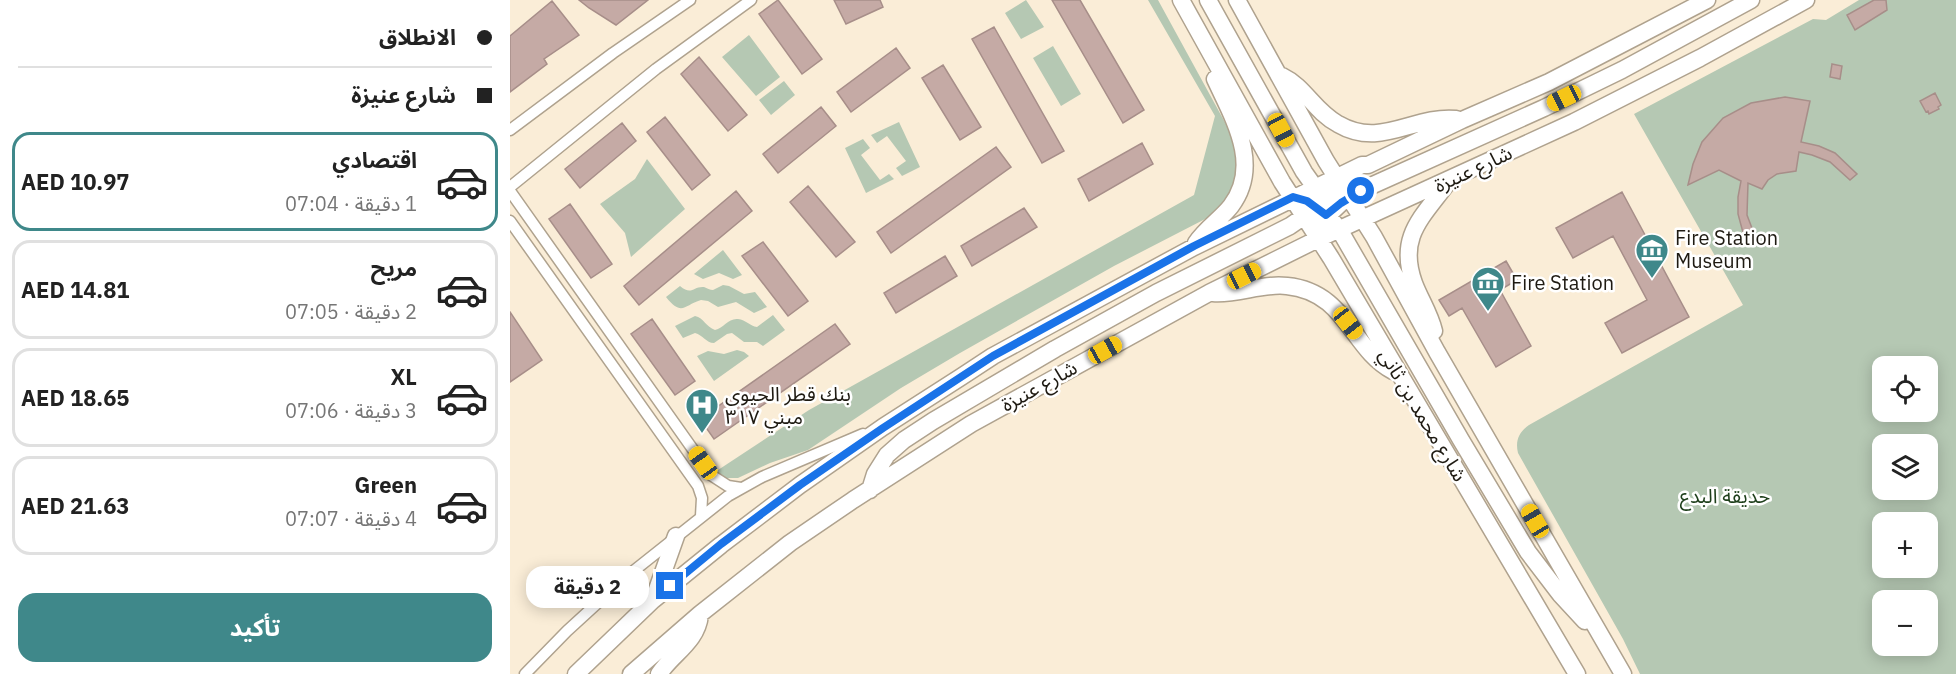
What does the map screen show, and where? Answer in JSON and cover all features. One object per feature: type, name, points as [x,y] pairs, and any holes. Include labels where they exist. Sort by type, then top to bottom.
[{"type":"main road","name":"شارع محمد بن ثاني","points":[[1181,0],[1282,182],[1293,197],[1322,210],[1318,239],[1576,674]]},
{"type":"main road","points":[[1208,0],[1315,188],[1322,210],[1339,229],[1528,552],[1560,594],[1605,643]]},
{"type":"main road","points":[[1236,0],[1623,674]]},
{"type":"main road","points":[[576,674],[653,600],[721,544],[800,485],[993,356],[1194,246],[1293,197],[1550,82],[1707,0]]},
{"type":"main road","points":[[870,490],[875,474],[887,455],[904,440],[1075,338],[1373,185],[1622,70],[1750,0]]},
{"type":"main road","name":"شارع عنيزة","points":[[631,674],[700,614],[790,543],[971,424],[1209,293],[1339,229],[1448,181],[1649,84],[1806,0]]},
{"type":"main road","points":[[1194,246],[1208,228],[1233,204],[1243,181],[1245,169],[1239,132],[1201,49],[1195,25]]},
{"type":"main road","points":[[1279,74],[1295,83],[1320,112],[1336,124],[1357,132],[1388,133],[1442,119],[1462,120]]},
{"type":"main road","points":[[1322,210],[1334,190],[1337,177]]},
{"type":"main road","points":[[1437,352],[1432,324],[1413,281],[1408,252],[1416,224],[1448,181]]},
{"type":"main road","points":[[1322,210],[1361,219]]},
{"type":"main road","points":[[1209,293],[1232,294],[1278,285],[1307,291],[1330,304],[1382,364],[1398,373]]},
{"type":"main road","points":[[653,600],[676,536]]},
{"type":"main road","points":[[659,674],[693,637],[700,614]]},
{"type":"street","points":[[510,130],[613,53],[690,0]]},
{"type":"street","points":[[741,488],[728,486],[711,475],[510,189],[656,69],[751,0]]},
{"type":"street","points":[[510,221],[698,486],[702,498],[701,516]]},
{"type":"street","points":[[525,674],[596,604],[701,516],[741,488],[846,441],[883,428]]},
{"type":"green space","points":[[1026,0],[1044,27],[1021,39],[1005,13]]},
{"type":"green space","points":[[1148,0],[1158,0],[1233,137],[1238,172],[1228,199],[1211,216],[1114,266],[960,353],[901,388],[808,450],[770,463],[738,478],[724,478],[715,472],[809,410],[1194,195],[1215,116]]},
{"type":"green space","name":"حديقة البدع","points":[[1859,0],[1956,0],[1956,674],[1640,674],[1623,639],[1518,453],[1518,441],[1520,434],[1529,425],[1743,305],[1634,114],[1813,19],[1826,20]]},
{"type":"green space","points":[[749,35],[780,77],[756,96],[722,57]]},
{"type":"green space","points":[[1053,46],[1081,94],[1061,106],[1033,58]]},
{"type":"green space","points":[[784,81],[795,95],[771,115],[759,100]]},
{"type":"green space","points":[[899,122],[920,167],[902,176],[896,168],[906,161],[887,136],[877,143],[871,135]]},
{"type":"green space","points":[[863,139],[870,148],[861,155],[880,180],[889,174],[894,179],[866,193],[845,148]]},
{"type":"green space","points":[[647,159],[685,209],[631,257],[625,233],[600,204],[635,179]]},
{"type":"green space","points":[[723,250],[742,275],[733,279],[719,273],[703,279],[694,274]]},
{"type":"green space","points":[[723,285],[744,294],[755,292],[767,307],[754,313],[736,302],[718,307],[701,300],[680,308],[666,297],[680,286],[687,290],[704,287],[713,290]]},
{"type":"green space","points":[[773,315],[785,330],[763,346],[757,342],[744,342],[732,333],[714,343],[695,333],[683,338],[675,326],[695,316],[715,330],[735,319],[757,327]]},
{"type":"green space","points":[[737,350],[749,356],[714,381],[697,356],[708,351],[724,354]]},
{"type":"building","points":[[579,0],[648,0],[616,25]]},
{"type":"building","points":[[778,0],[822,59],[802,74],[759,14]]},
{"type":"building","points":[[834,0],[880,0],[883,7],[846,24]]},
{"type":"building","points":[[1052,0],[1080,0],[1144,110],[1123,123]]},
{"type":"building","points":[[1874,0],[1886,0],[1887,10],[1855,30],[1847,15]]},
{"type":"building","points":[[552,1],[579,35],[544,59],[547,64],[510,92],[510,36]]},
{"type":"building","points":[[994,27],[1064,151],[1042,163],[972,39]]},
{"type":"building","points":[[896,48],[910,68],[851,112],[837,92]]},
{"type":"building","points":[[699,57],[747,115],[728,131],[681,74]]},
{"type":"building","points":[[1832,64],[1842,66],[1840,79],[1830,77]]},
{"type":"building","points":[[943,65],[981,127],[960,140],[922,78]]},
{"type":"building","points":[[1935,93],[1941,105],[1939,109],[1929,114],[1920,101]]},
{"type":"building","points":[[1785,97],[1810,101],[1801,142],[1835,153],[1857,174],[1850,180],[1830,162],[1799,152],[1796,171],[1777,174],[1768,180],[1762,189],[1748,183],[1747,215],[1755,236],[1745,240],[1738,214],[1741,181],[1719,170],[1688,185],[1693,164],[1702,142],[1723,118],[1751,103]]},
{"type":"building","points":[[821,107],[836,126],[778,173],[763,154]]},
{"type":"building","points":[[665,117],[710,175],[692,190],[647,132]]},
{"type":"building","points":[[622,123],[636,141],[580,188],[565,169]]},
{"type":"building","points":[[1142,143],[1153,164],[1089,201],[1078,179]]},
{"type":"building","points":[[996,147],[1011,167],[891,253],[877,232]]},
{"type":"building","points":[[808,186],[855,242],[836,257],[790,202]]},
{"type":"building","points":[[736,191],[752,211],[639,305],[624,286]]},
{"type":"building","name":"Fire Station Museum","points":[[1622,192],[1689,317],[1622,353],[1605,323],[1647,300],[1613,236],[1573,258],[1556,228]]},
{"type":"building","points":[[570,204],[612,264],[591,278],[549,219]]},
{"type":"building","points":[[1024,208],[1037,227],[972,266],[961,246]]},
{"type":"building","points":[[763,242],[808,301],[788,316],[742,256]]},
{"type":"building","points":[[945,256],[957,276],[896,313],[884,293]]},
{"type":"building","name":"Fire Station","points":[[1506,261],[1517,280],[1500,290],[1531,346],[1496,367],[1462,308],[1449,316],[1439,300]]},
{"type":"building","points":[[510,312],[542,360],[510,382]]},
{"type":"building","points":[[652,319],[695,381],[675,395],[631,334]]},
{"type":"building","points":[[835,324],[850,344],[714,439],[700,419]]},
{"type":"place","name":"Fire Station Museum","points":[[1652,279]]},
{"type":"place","name":"Fire Station","points":[[1488,312]]},
{"type":"place","name":"بنك قطر الحيوي مبني ٣١٧","points":[[702,434]]},
{"type":"route","points":[[670,586],[721,544],[800,485],[993,356],[1194,246],[1293,197],[1307,201],[1326,215],[1361,191]]}]
